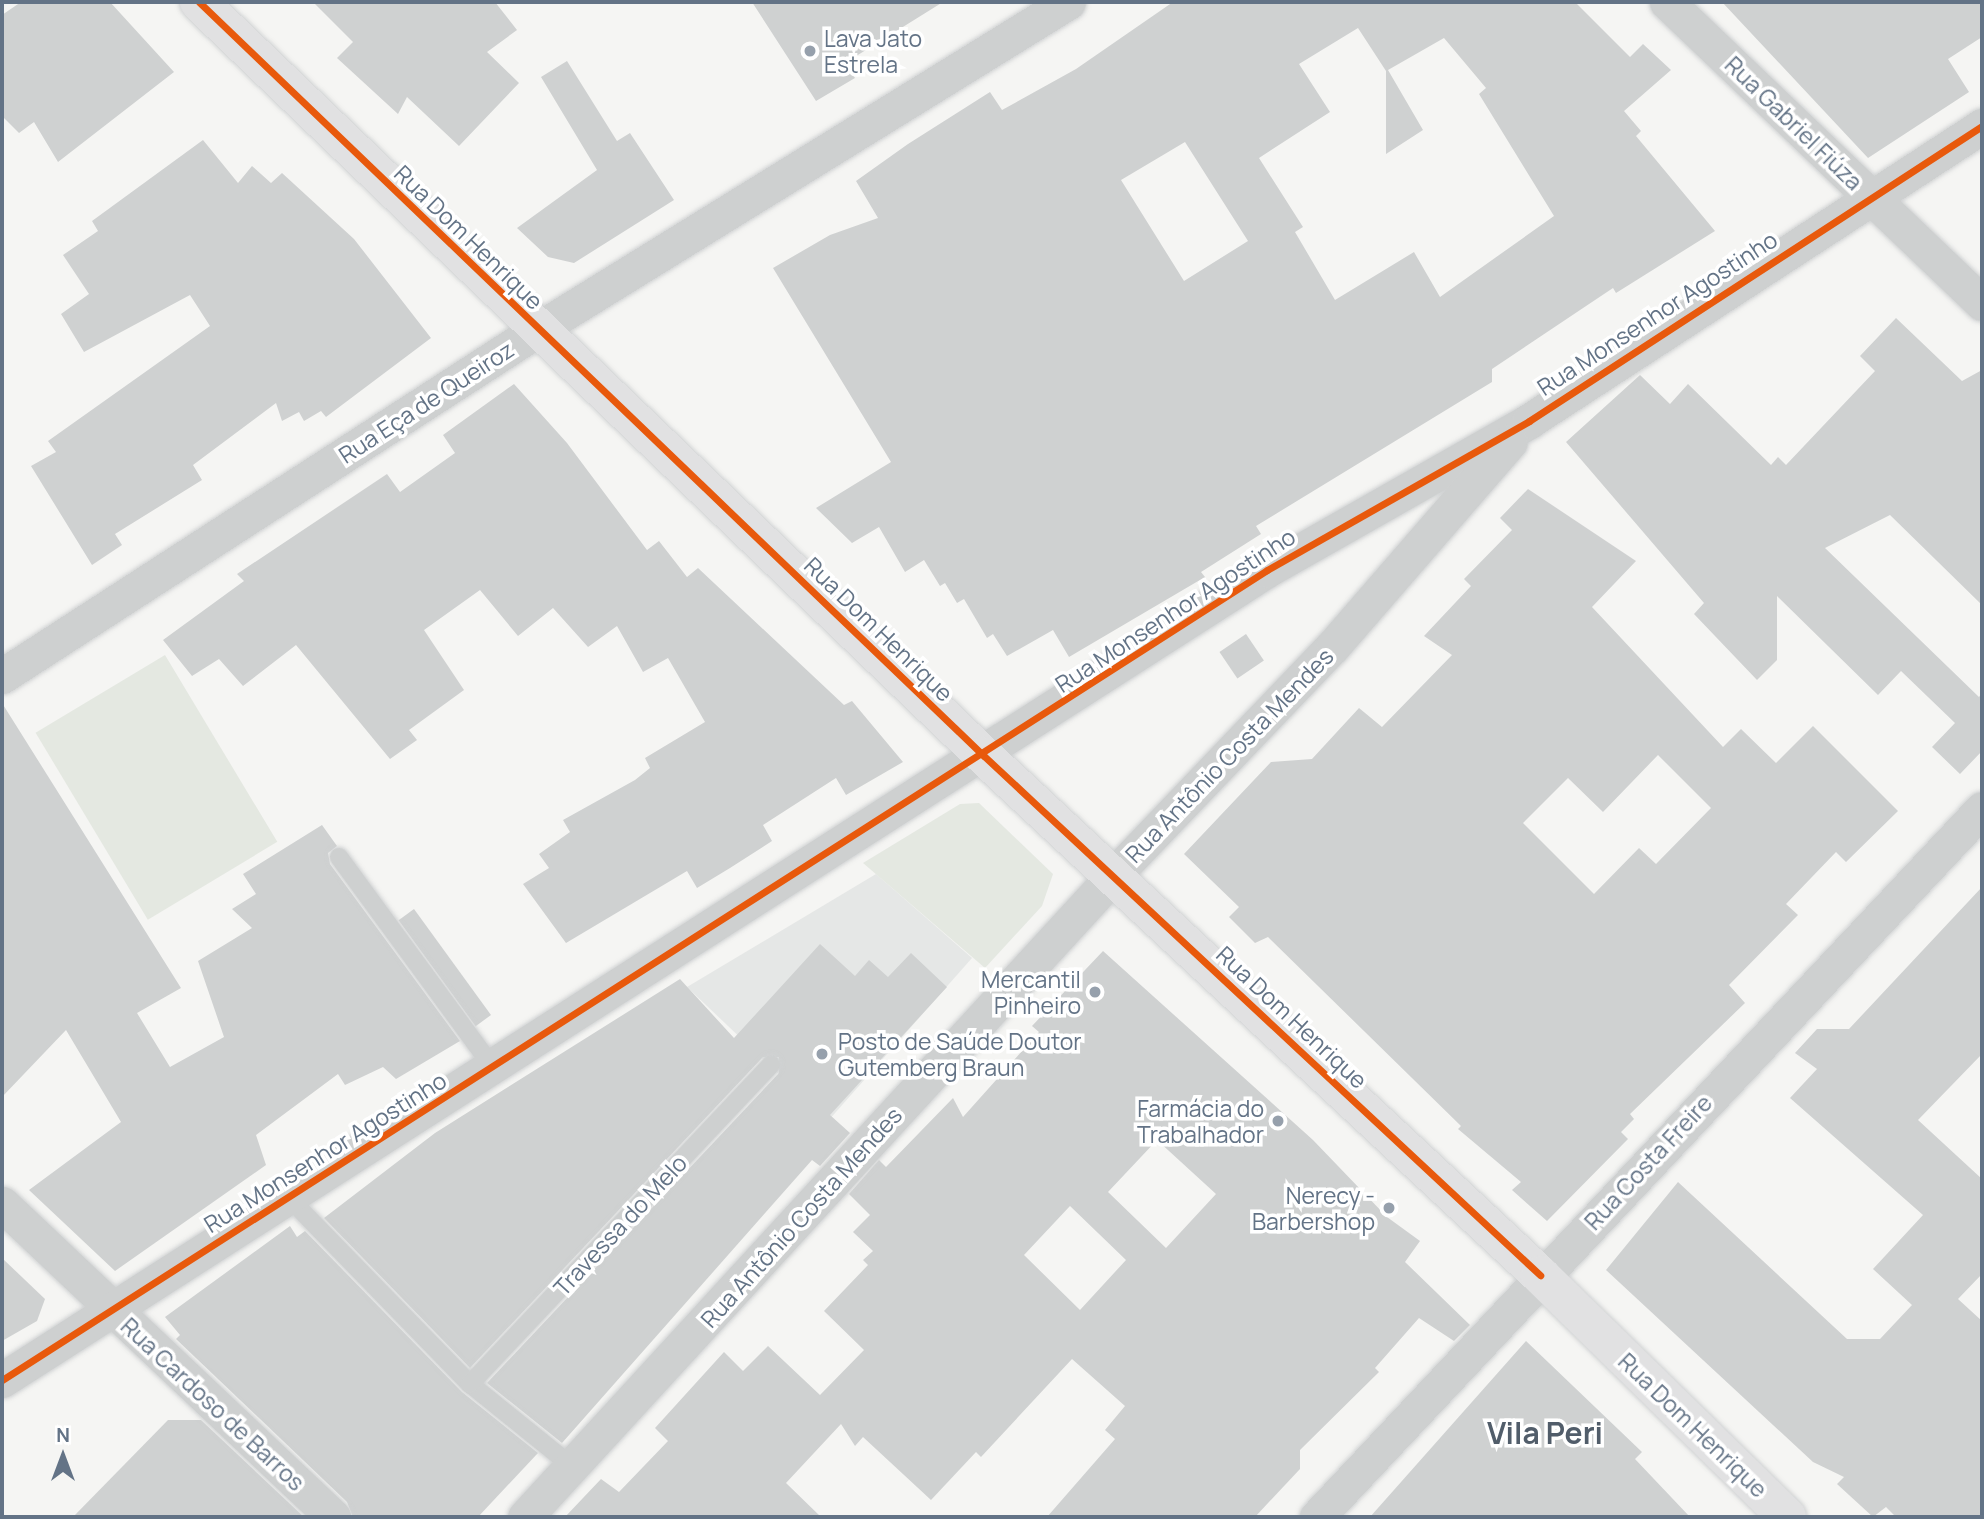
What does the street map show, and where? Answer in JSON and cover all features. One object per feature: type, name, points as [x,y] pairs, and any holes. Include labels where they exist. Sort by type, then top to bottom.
[{"type":"street","name":"Rua Dom Henrique","points":[[199,2],[537,330],[984,756],[1541,1275],[1787,1517]]},
{"type":"street","name":"Rua Eça de Queiroz","points":[[2,676],[537,330],[1068,2]]},
{"type":"street","name":"Rua Gabriel Fiúza","points":[[1667,2],[1982,303]]},
{"type":"street","name":"Rua Monsenhor Agostinho","points":[[2,1380],[111,1307],[494,1069],[984,756],[1267,570],[1529,421],[1982,126]]},
{"type":"street","name":"Rua Antônio Costa Mendes","points":[[525,1517],[1113,876],[1334,646],[1529,421]]},
{"type":"street","name":"Rua Costa Freire","points":[[1317,1517],[1541,1275],[1982,809]]},
{"type":"street","name":"Rua Cardoso de Barros","points":[[2,1204],[333,1517]]},
{"type":"lane","points":[[340,857],[494,1069]]},
{"type":"lane","name":"Travessa do Melo","points":[[470,1384],[771,1065]]},
{"type":"lane","points":[[289,1198],[470,1384],[573,1467]]},
{"type":"shaded area","points":[[165,655],[277,842],[148,920],[36,733]]},
{"type":"shaded area","points":[[979,803],[1053,874],[1042,906],[985,968],[863,863],[960,804]]},
{"type":"shaded area","name":"Posto de Saúde Doutor Gutemberg Braun","points":[[876,874],[972,958],[828,1121],[687,987]]},
{"type":"building","points":[[21,2],[110,2],[174,72],[58,162],[34,122],[19,133],[2,116],[2,15]]},
{"type":"building","points":[[313,2],[495,2],[517,30],[487,52],[519,83],[459,146],[407,97],[398,114],[337,58],[353,42]]},
{"type":"building","points":[[752,2],[943,2],[845,63],[855,78],[816,101]]},
{"type":"building","points":[[1173,2],[1575,2],[1630,57],[1643,44],[1671,70],[1624,111],[1641,131],[1636,136],[1715,231],[1616,293],[1613,288],[1492,369],[1492,382],[1256,526],[1261,534],[1201,572],[1205,577],[1069,657],[1053,630],[1007,656],[993,634],[987,638],[964,599],[957,603],[945,583],[940,586],[924,560],[905,572],[879,527],[852,543],[816,508],[891,462],[773,268],[830,235],[878,218],[856,181],[908,144],[990,92],[1002,110],[1076,69]],"holes":[[[1358,28],[1386,71],[1386,154],[1423,130],[1388,70],[1444,38],[1486,88],[1479,94],[1554,216],[1440,297],[1414,252],[1335,300],[1295,232],[1303,227],[1259,158],[1330,112],[1299,64]],[[1185,142],[1248,241],[1184,281],[1121,180]]]},
{"type":"building","points":[[1722,2],[1982,2],[1982,37],[1948,59],[1969,92],[1868,158]]},
{"type":"building","points":[[567,61],[617,141],[630,133],[674,200],[574,263],[548,257],[517,228],[597,170],[541,77]]},
{"type":"building","points":[[203,140],[238,183],[252,166],[271,183],[282,173],[354,239],[431,338],[326,417],[321,411],[304,421],[299,412],[282,421],[276,403],[193,465],[202,480],[115,534],[122,545],[92,565],[31,466],[56,452],[48,441],[210,326],[190,295],[84,352],[61,314],[89,294],[63,255],[98,231],[92,221]]},
{"type":"building","points":[[1896,318],[1962,381],[1982,370],[1982,605],[1890,515],[1825,548],[1979,697],[1982,693],[1982,751],[1960,774],[1932,747],[1955,723],[1901,671],[1878,695],[1777,596],[1777,660],[1757,680],[1694,614],[1704,603],[1566,442],[1640,375],[1670,404],[1688,384],[1771,465],[1778,457],[1786,465],[1875,371],[1860,356]]},
{"type":"building","points":[[514,384],[567,443],[647,550],[659,541],[687,577],[698,568],[844,705],[852,701],[903,762],[846,795],[836,778],[763,825],[772,841],[730,868],[697,888],[687,871],[566,943],[523,884],[549,868],[539,854],[570,832],[563,820],[635,780],[650,768],[645,758],[705,722],[668,658],[643,672],[617,626],[588,647],[553,608],[518,636],[480,590],[424,630],[464,690],[409,730],[417,740],[390,759],[296,645],[243,686],[219,659],[192,676],[163,640],[244,581],[237,574],[387,474],[400,492],[455,453],[443,435]]},
{"type":"building","points":[[1528,489],[1636,561],[1592,607],[1723,747],[1741,729],[1776,763],[1813,726],[1898,811],[1846,862],[1836,852],[1786,904],[1798,915],[1729,985],[1745,1003],[1630,1114],[1634,1119],[1621,1132],[1628,1139],[1547,1221],[1512,1190],[1521,1182],[1458,1129],[1461,1126],[1268,937],[1255,943],[1229,917],[1239,907],[1184,854],[1271,762],[1312,759],[1359,708],[1382,727],[1452,655],[1424,636],[1471,586],[1464,579],[1512,530],[1500,518]],"holes":[[[1658,755],[1711,808],[1656,864],[1639,848],[1594,894],[1523,823],[1568,778],[1603,812]]]},
{"type":"building","points":[[1246,634],[1264,661],[1237,678],[1219,652]]},
{"type":"building","points":[[2,703],[181,988],[137,1013],[170,1067],[224,1037],[198,961],[252,928],[232,909],[256,894],[243,874],[322,825],[337,846],[328,853],[330,864],[460,1041],[396,1079],[383,1067],[345,1085],[338,1074],[256,1135],[266,1165],[115,1271],[29,1190],[121,1122],[66,1030],[2,1097]]},
{"type":"building","points":[[1982,887],[1982,1054],[1918,1120],[1982,1179],[1982,1274],[1958,1299],[1982,1321],[1982,1517],[1896,1517],[1886,1507],[1873,1517],[1837,1484],[1844,1477],[1813,1462],[1606,1270],[1678,1182],[1847,1339],[1880,1339],[1912,1305],[1873,1269],[1923,1215],[1790,1098],[1817,1069],[1795,1053],[1817,1029],[1849,1029]]},
{"type":"building","points":[[414,909],[491,1015],[476,1026],[399,920]]},
{"type":"building","points":[[820,944],[855,976],[869,960],[888,977],[911,953],[947,987],[830,1115],[850,1133],[820,1166],[812,1160],[562,1443],[487,1383],[779,1073],[779,1057],[763,1057],[470,1368],[324,1218],[435,1133],[680,979],[734,1038]]},
{"type":"building","points":[[1103,951],[1313,1140],[1387,1217],[1420,1241],[1405,1262],[1470,1325],[1454,1341],[1419,1318],[1375,1368],[1379,1372],[1300,1450],[1300,1469],[1255,1517],[1047,1517],[1115,1439],[1105,1430],[1125,1406],[1072,1359],[981,1457],[976,1452],[931,1500],[863,1437],[855,1446],[841,1424],[786,1483],[821,1517],[565,1517],[601,1479],[619,1492],[668,1441],[655,1428],[724,1352],[743,1371],[768,1346],[820,1395],[864,1350],[824,1311],[868,1265],[863,1260],[873,1251],[853,1232],[870,1215],[849,1194],[879,1160],[886,1167],[953,1098],[963,1117],[1039,1032],[1032,1026]],"holes":[[[1157,1140],[1216,1194],[1166,1248],[1108,1192]],[[1070,1206],[1126,1260],[1080,1310],[1024,1255]]]},
{"type":"building","points":[[290,1226],[297,1237],[305,1231],[462,1392],[538,1453],[478,1517],[353,1517],[347,1502],[176,1339],[180,1335],[165,1317]]},
{"type":"building","points":[[2,1258],[45,1299],[37,1321],[2,1341]]},
{"type":"building","points":[[1526,1341],[1642,1452],[1635,1459],[1690,1517],[1370,1517]]},
{"type":"building","points":[[168,1420],[201,1420],[304,1517],[73,1517]]},
{"type":"cycle path","points":[[199,2],[984,756],[1540,1275]]},
{"type":"cycle path","points":[[2,1380],[1267,570],[1529,421],[1982,126]]},
{"type":"place","name":"Lava Jato Estrela","points":[[810,51]]},
{"type":"place","name":"Mercantil Pinheiro","points":[[1095,992]]},
{"type":"place","name":"Posto de Saúde Doutor Gutemberg Braun","points":[[822,1054]]},
{"type":"place","name":"Farmácia do Trabalhador","points":[[1278,1121]]},
{"type":"place","name":"Nerecy - Barbershop","points":[[1389,1208]]},
{"type":"district","name":"Vila Peri","points":[[1545,1433]]}]
